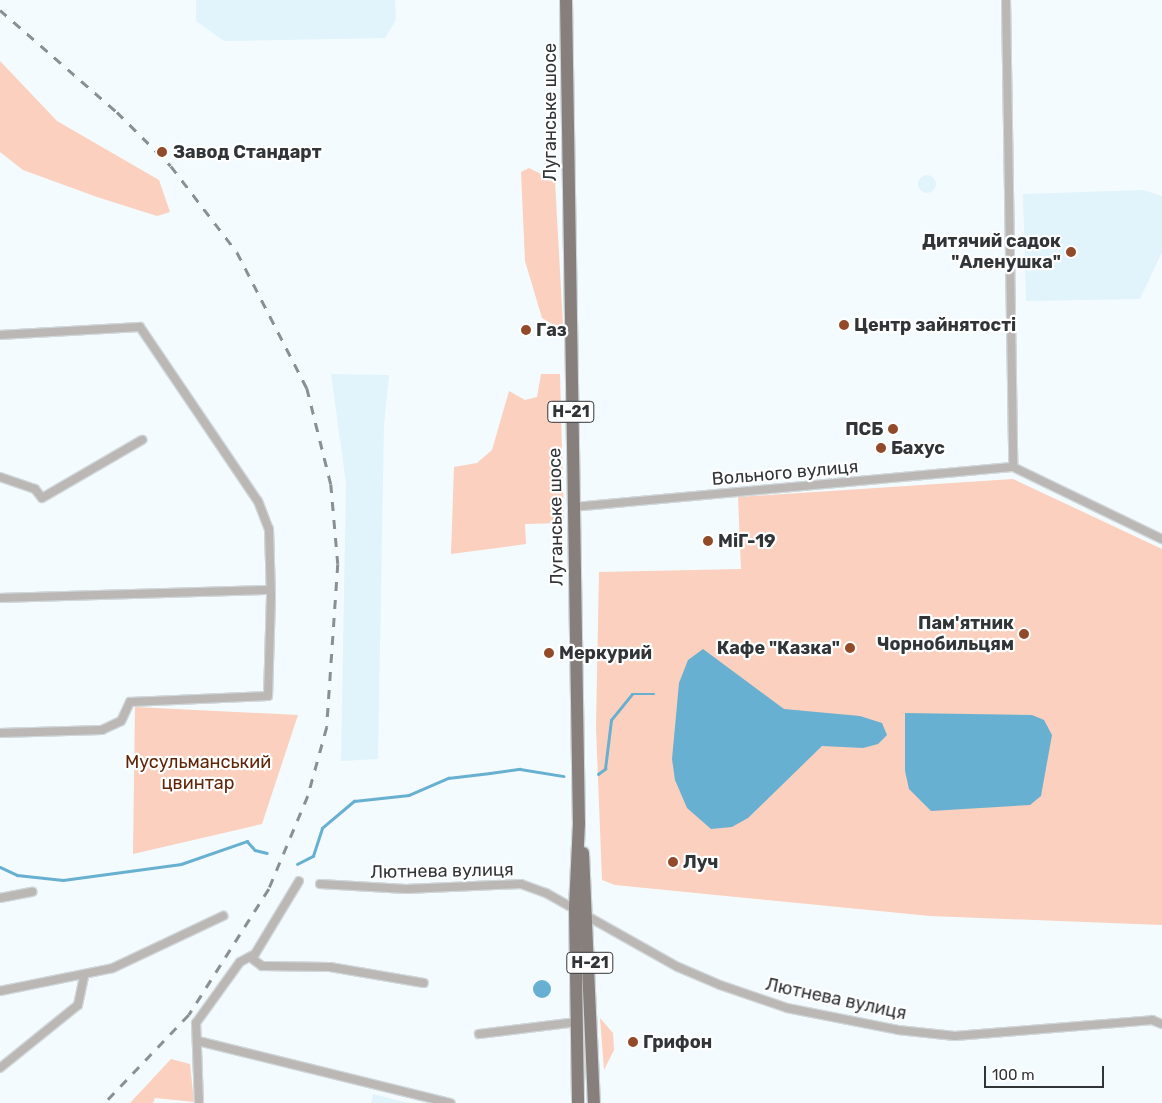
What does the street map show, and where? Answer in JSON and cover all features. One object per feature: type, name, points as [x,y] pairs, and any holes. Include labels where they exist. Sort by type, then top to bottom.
[{"type":"main road","name":"Луганське шосе","points":[[566,0],[579,824],[575,909],[578,1103]]},
{"type":"main road","name":"Луганське шосе","points":[[579,824],[588,919],[594,1103]]},
{"type":"street","points":[[1006,0],[1013,467],[1162,539]]},
{"type":"street","points":[[0,335],[140,327],[258,501],[269,529],[270,590],[268,696],[130,702],[120,721],[102,730],[0,733]]},
{"type":"street","points":[[0,477],[35,489],[42,498],[142,440]]},
{"type":"street","name":"Вольного вулиця","points":[[574,507],[1013,467]]},
{"type":"street","points":[[0,598],[270,590]]},
{"type":"street","points":[[199,1103],[196,1023],[240,962],[250,957],[299,882]]},
{"type":"street","name":"Лютнева вулиця","points":[[320,884],[406,889],[521,884],[575,909],[588,919],[720,985],[787,1008],[898,1030],[955,1036],[1152,1020],[1162,1024]]},
{"type":"street","points":[[0,898],[32,892]]},
{"type":"street","points":[[0,990],[84,976],[113,968],[223,916]]},
{"type":"street","points":[[250,957],[262,966],[330,967],[424,983]]},
{"type":"street","points":[[0,1068],[78,1005],[84,976]]},
{"type":"street","points":[[479,1034],[577,1022]]},
{"type":"street","points":[[198,1041],[450,1103]]},
{"type":"shaded area","points":[[196,0],[395,0],[396,20],[385,38],[224,41],[196,21]]},
{"type":"shaded area","points":[[927,175],[933,178],[936,184],[933,190],[927,193],[921,190],[918,184],[921,178]]},
{"type":"shaded area","points":[[1143,190],[1162,196],[1162,252],[1140,299],[1026,301],[1023,194]]},
{"type":"shaded area","points":[[331,374],[389,375],[384,425],[378,759],[341,761],[346,483]]},
{"type":"shaded area","points":[[373,1094],[408,1103],[371,1103]]},
{"type":"green space","points":[[0,61],[57,121],[159,180],[170,212],[157,216],[97,197],[23,170],[0,152]]},
{"type":"green space","points":[[529,168],[555,181],[563,325],[557,327],[542,318],[525,261],[521,172]]},
{"type":"green space","points":[[541,374],[560,374],[564,523],[525,524],[526,544],[451,554],[454,467],[477,463],[492,450],[509,391],[525,400],[537,397]]},
{"type":"green space","points":[[1013,479],[1162,549],[1162,925],[930,916],[615,885],[602,880],[596,727],[599,572],[741,569],[738,497]]},
{"type":"green space","name":"Мусульманський цвинтар","points":[[135,707],[298,715],[262,824],[133,854]]},
{"type":"green space","points":[[600,1018],[613,1033],[614,1050],[604,1070]]},
{"type":"green space","points":[[171,1059],[190,1064],[194,1102],[155,1098],[153,1103],[130,1103]]},
{"type":"water","points":[[703,649],[784,709],[860,716],[882,723],[887,735],[878,744],[863,748],[822,746],[748,818],[732,827],[711,829],[687,808],[675,780],[672,759],[679,683],[688,660]]},
{"type":"water","points":[[905,713],[1032,715],[1044,720],[1052,735],[1041,796],[1030,805],[931,811],[909,789],[905,771]]},
{"type":"water","points":[[542,980],[550,985],[551,989],[546,997],[542,998],[534,993],[533,989],[538,981]]},
{"type":"waterway","points":[[598,774],[605,769],[611,720],[632,694],[654,694]]},
{"type":"waterway","points":[[297,864],[313,856],[322,828],[354,801],[409,795],[448,778],[520,769],[563,776]]},
{"type":"waterway","points":[[0,867],[17,875],[63,880],[181,864],[247,841],[255,850],[267,853]]},
{"type":"railway","points":[[0,10],[117,112],[171,166],[237,252],[307,388],[331,484],[338,564],[327,727],[308,796],[269,889],[189,1015],[105,1103]]},
{"type":"place","name":"Завод Стандарт","points":[[162,152]]},
{"type":"place","name":"Дитячий садок \"Аленушка\"","points":[[1071,252]]},
{"type":"place","name":"Центр зайнятості","points":[[844,325]]},
{"type":"place","name":"Газ","points":[[526,330]]},
{"type":"place","name":"ПСБ","points":[[893,429]]},
{"type":"place","name":"Бахус","points":[[881,448]]},
{"type":"place","name":"МіГ-19","points":[[708,541]]},
{"type":"place","name":"Пам'ятник Чорнобильцям","points":[[1024,634]]},
{"type":"place","name":"Кафе \"Казка\"","points":[[850,648]]},
{"type":"place","name":"Меркурий","points":[[549,653]]},
{"type":"place","name":"Луч","points":[[673,862]]},
{"type":"place","name":"Грифон","points":[[633,1042]]}]
